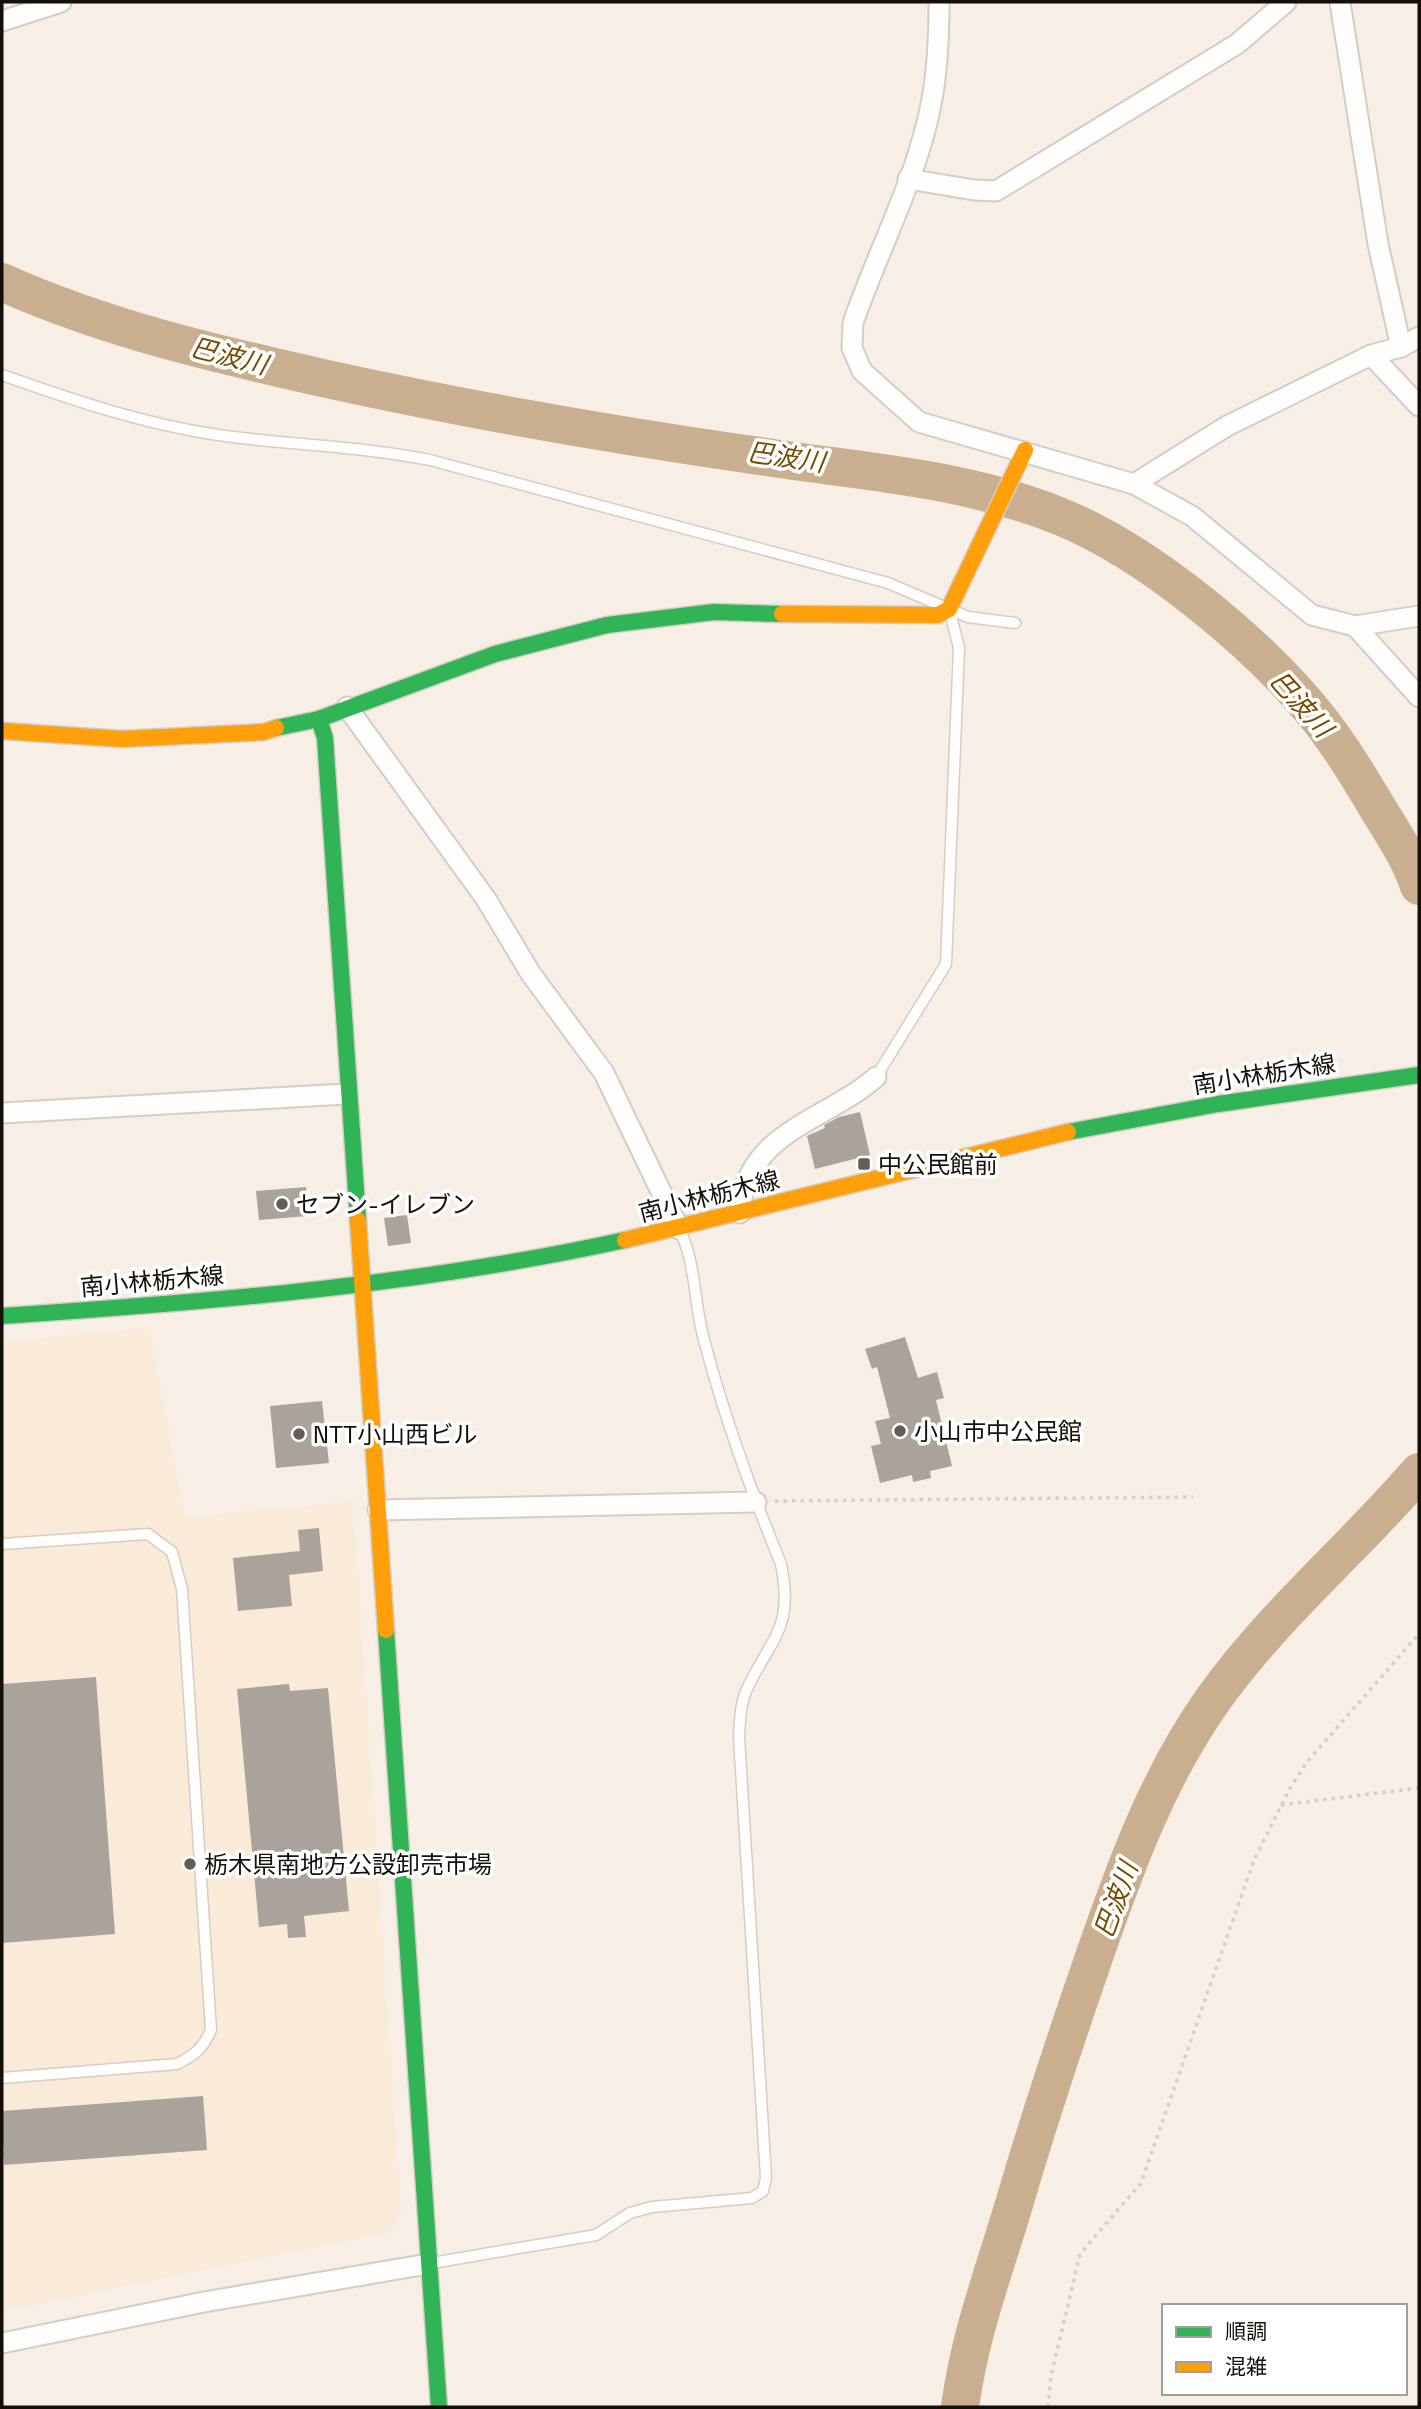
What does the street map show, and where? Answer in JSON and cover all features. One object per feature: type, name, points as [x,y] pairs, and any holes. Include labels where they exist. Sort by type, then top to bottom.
[{"type":"street","points":[[2,21],[61,2]]},
{"type":"street","points":[[939,2],[938,55],[932,101],[908,179],[853,323],[852,348],[862,371],[919,422],[1022,456],[1134,484],[1192,516],[1312,615],[1356,626],[1419,616]]},
{"type":"street","points":[[908,179],[996,191],[1237,44],[1286,2]]},
{"type":"street","points":[[1340,2],[1378,244],[1401,346]]},
{"type":"street","points":[[1134,484],[1227,426],[1371,355],[1401,346],[1419,337]]},
{"type":"street","points":[[1371,355],[1419,406]]},
{"type":"street","points":[[2,731],[122,739],[264,732],[288,724],[319,719],[495,654],[607,625],[714,611],[869,617],[938,615],[953,603],[1022,456]]},
{"type":"street","points":[[1356,626],[1419,697]]},
{"type":"street","points":[[347,707],[486,898],[531,974],[604,1073],[679,1229]]},
{"type":"street","points":[[319,719],[324,738],[347,1094],[363,1282],[439,2407]]},
{"type":"street","name":"南小林栃木線","points":[[2,1316],[186,1301],[363,1282],[540,1257],[679,1229],[1104,1125],[1257,1097],[1417,1075]]},
{"type":"street","points":[[740,1213],[746,1181],[777,1140],[793,1127],[864,1088],[876,1077]]},
{"type":"street","points":[[2,1113],[347,1094]]},
{"type":"street","points":[[378,1510],[539,1509],[756,1502]]},
{"type":"street","points":[[2,2343],[204,2302],[428,2264]]},
{"type":"lane","points":[[2,375],[100,410],[216,435],[385,452],[430,460],[888,583],[953,603],[968,617],[1015,623]]},
{"type":"lane","points":[[876,1077],[946,964],[959,648],[953,603]]},
{"type":"lane","points":[[428,2264],[580,2239],[596,2235],[640,2210],[737,2202],[762,2191],[765,2164],[739,1737],[746,1690],[778,1638],[785,1615],[785,1587],[781,1564],[756,1502],[703,1339],[693,1294],[690,1256],[679,1229]]},
{"type":"lane","points":[[2,1544],[148,1534],[172,1552],[182,1589],[211,2030],[204,2046],[193,2056],[177,2064],[2,2078]]},
{"type":"path","points":[[756,1502],[1193,1497]]},
{"type":"path","points":[[1048,2407],[1051,2376],[1080,2254],[1141,2183],[1254,1860],[1281,1805],[1307,1762],[1419,1634]]},
{"type":"path","points":[[1281,1805],[1419,1788]]},
{"type":"shaded area","name":"栃木県南地方公設卸売市場","points":[[149,1328],[185,1517],[353,1502],[401,2211],[389,2232],[2,2311],[2,1342]]},
{"type":"building","points":[[860,1112],[870,1155],[815,1169],[807,1136],[825,1128],[824,1125],[839,1117]]},
{"type":"building","name":"セブン-イレブン","points":[[306,1187],[308,1216],[259,1220],[256,1191]]},
{"type":"building","points":[[407,1215],[411,1243],[388,1246],[384,1218]]},
{"type":"building","name":"小山市中公民館","points":[[905,1337],[918,1378],[937,1372],[944,1398],[936,1400],[952,1466],[930,1471],[931,1478],[913,1482],[912,1475],[880,1483],[871,1446],[881,1444],[875,1421],[890,1418],[877,1367],[872,1369],[865,1349]]},
{"type":"building","name":"NTT小山西ビル","points":[[322,1401],[329,1463],[276,1468],[270,1406]]},
{"type":"building","points":[[319,1528],[323,1571],[289,1575],[292,1606],[238,1611],[233,1558],[300,1551],[298,1530]]},
{"type":"building","points":[[96,1677],[115,1934],[2,1943],[2,1684]]},
{"type":"building","points":[[289,1684],[290,1691],[328,1688],[349,1911],[304,1916],[306,1937],[288,1938],[287,1924],[259,1927],[237,1689]]},
{"type":"building","points":[[203,2096],[207,2150],[4,2165],[2,2111]]},
{"type":"waterway","name":"巴波川","points":[[2,282],[81,313],[162,339],[327,379],[601,432],[914,478],[987,493],[1059,516],[1129,552],[1165,576],[1234,631],[1266,661],[1319,719],[1342,751],[1400,845],[1419,886]]},
{"type":"waterway","name":"巴波川","points":[[960,2407],[983,2303],[1053,2079],[1118,1890],[1159,1793],[1192,1731],[1235,1670],[1286,1612],[1419,1472]]},
{"type":"traffic: fast","points":[[276,728],[319,719],[495,654],[607,625],[714,612],[782,614]]},
{"type":"traffic: fast","points":[[319,719],[325,738],[358,1220]]},
{"type":"traffic: fast","points":[[1068,1132],[1218,1104],[1419,1075]]},
{"type":"traffic: fast","points":[[2,1316],[315,1290],[471,1269],[625,1240]]},
{"type":"traffic: fast","points":[[386,1630],[439,2407]]},
{"type":"traffic: slow","points":[[782,614],[938,615],[949,609],[1025,450]]},
{"type":"traffic: slow","points":[[2,731],[122,739],[264,732],[276,728]]},
{"type":"traffic: slow","points":[[625,1240],[1068,1132]]},
{"type":"traffic: slow","points":[[358,1220],[386,1630]]},
{"type":"place","name":"中公民館前","points":[[864,1164]]},
{"type":"place","name":"セブン-イレブン","points":[[282,1204]]},
{"type":"place","name":"小山市中公民館","points":[[900,1431]]},
{"type":"place","name":"NTT小山西ビル","points":[[299,1434]]},
{"type":"place","name":"栃木県南地方公設卸売市場","points":[[190,1864]]}]
